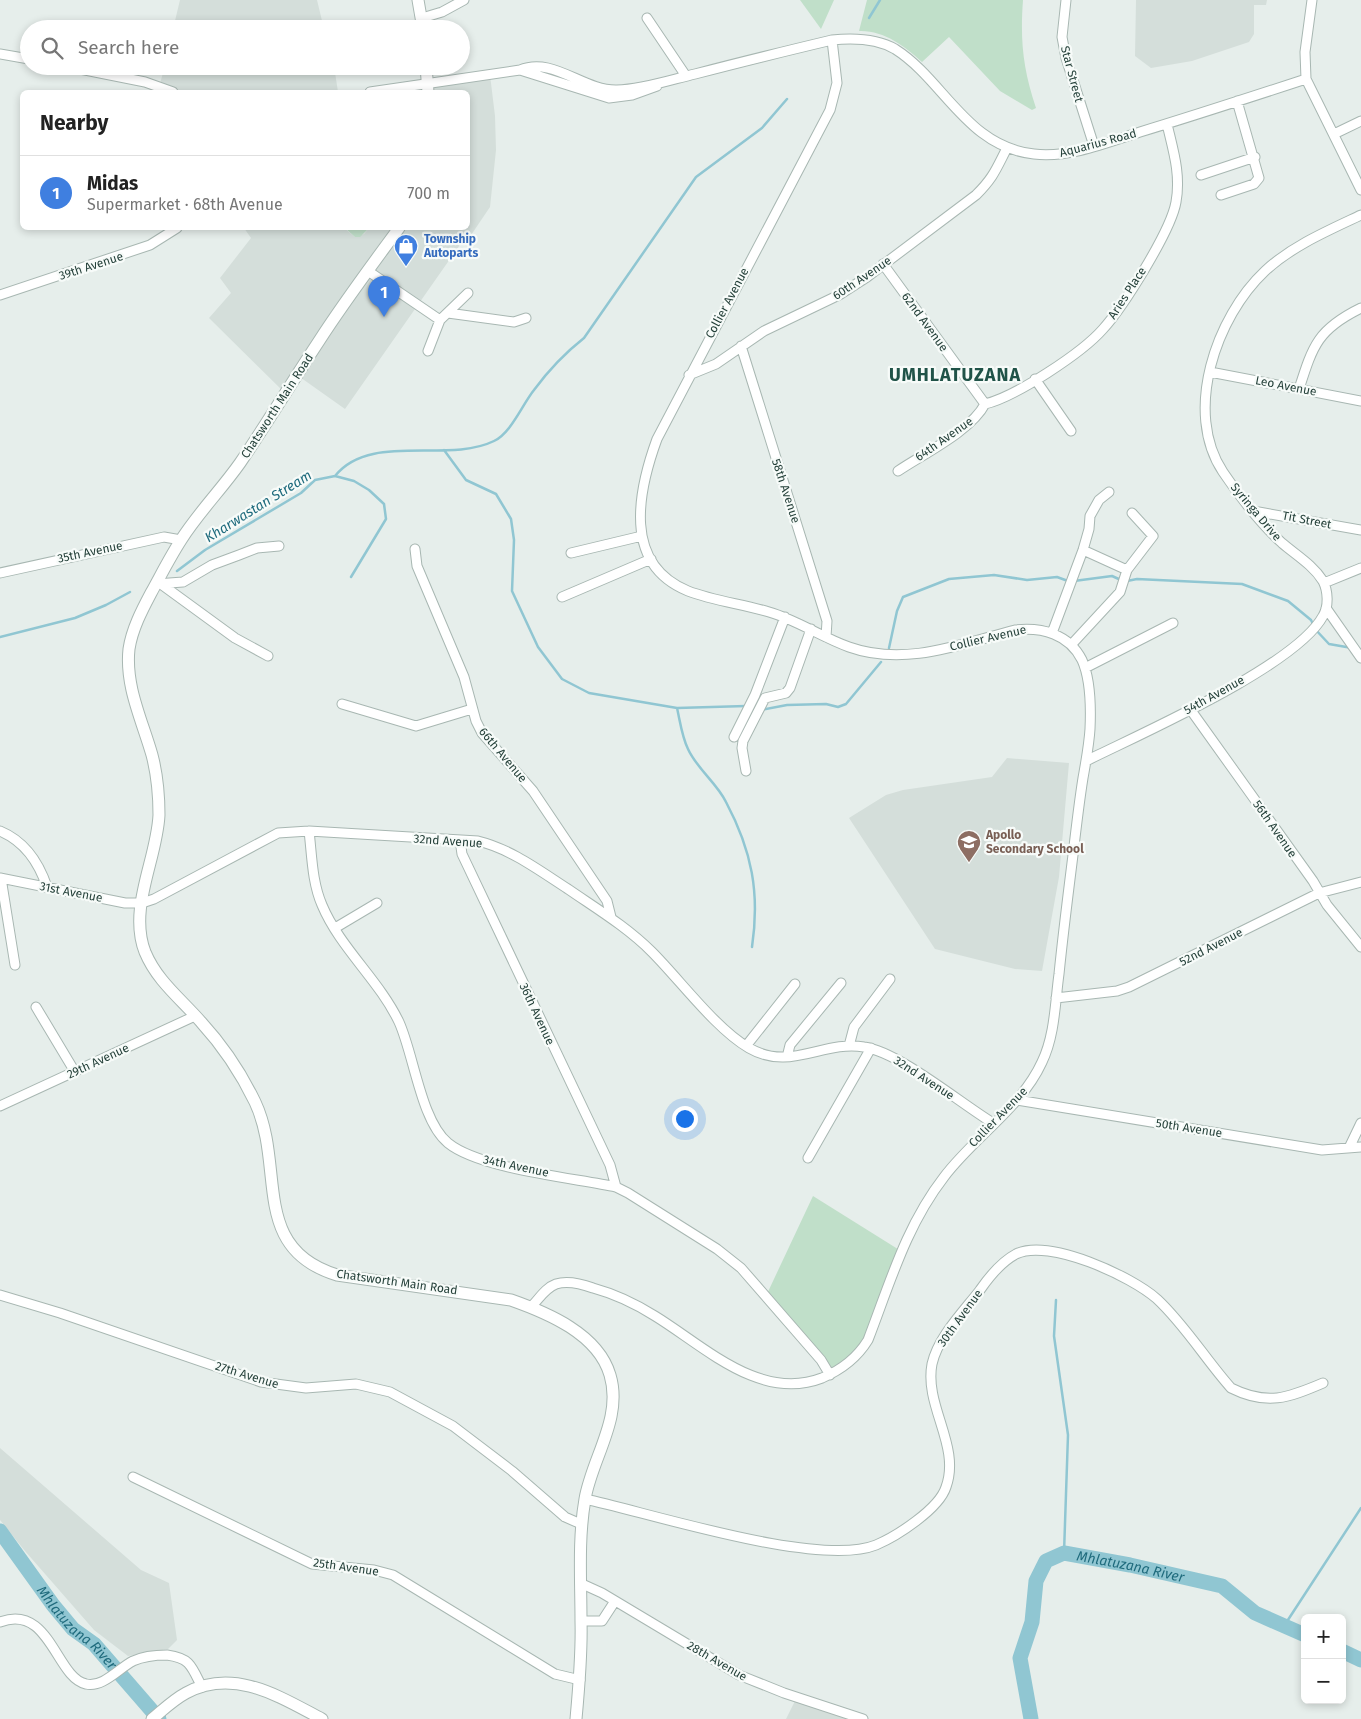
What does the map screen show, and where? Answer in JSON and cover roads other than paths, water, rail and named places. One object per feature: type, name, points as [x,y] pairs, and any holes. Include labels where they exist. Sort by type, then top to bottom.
[{"type":"street","points":[[418,0],[421,20]]},
{"type":"street","points":[[427,20],[464,0]]},
{"type":"street","name":"Star Street","points":[[1066,0],[1062,37],[1066,58],[1094,146]]},
{"type":"street","points":[[1312,0],[1305,52],[1306,79],[1361,190]]},
{"type":"street","points":[[647,18],[686,76]]},
{"type":"street","name":"Aquarius Road","points":[[832,40],[860,39],[894,49],[929,80],[965,119],[1007,148],[1033,154],[1053,155],[1094,146],[1306,79]]},
{"type":"street","points":[[399,90],[428,88],[520,70],[597,96],[643,92],[671,80],[832,40]]},
{"type":"street","name":"Collier Avenue","points":[[531,1307],[545,1292],[556,1284],[584,1285],[626,1299],[656,1316],[728,1365],[750,1374],[786,1384],[808,1382],[830,1375],[847,1364],[868,1340],[894,1267],[918,1213],[945,1174],[1017,1100],[1039,1069],[1048,1048],[1086,761],[1090,714],[1085,668],[1070,645],[1052,633],[1032,628],[1015,630],[922,653],[900,656],[864,651],[826,637],[785,617],[689,591],[663,575],[651,558],[642,536],[640,504],[648,465],[657,439],[830,110],[837,83],[832,40]]},
{"type":"street","points":[[0,54],[20,57]]},
{"type":"street","points":[[111,75],[146,82],[168,90]]},
{"type":"street","points":[[427,75],[428,88]]},
{"type":"street","points":[[1221,195],[1254,184],[1259,175],[1238,101]]},
{"type":"street","points":[[1334,134],[1361,121]]},
{"type":"street","name":"Aries Place","points":[[985,404],[1009,396],[1076,352],[1103,329],[1170,224],[1176,202],[1178,177],[1175,154],[1167,124]]},
{"type":"street","name":"60th Avenue","points":[[689,375],[716,364],[764,331],[839,295],[883,264],[976,195],[991,180],[999,168],[1007,148]]},
{"type":"street","points":[[1201,175],[1255,157]]},
{"type":"street","name":"Syringa Drive","points":[[1324,583],[1309,565],[1267,528],[1222,470],[1211,448],[1206,403],[1210,372],[1230,317],[1263,273],[1299,246],[1361,215]]},
{"type":"street","name":"39th Avenue","points":[[2,292],[150,246],[174,230]]},
{"type":"street","name":"Chatsworth Main Road","points":[[398,230],[320,339],[240,463],[181,540],[136,626],[130,648],[129,672],[132,690],[152,756],[158,798],[156,840],[142,903],[141,935],[150,963],[164,984],[222,1046],[255,1103],[266,1134],[279,1223],[292,1249],[304,1260],[318,1269],[337,1275],[495,1296],[531,1307],[589,1341],[603,1358],[610,1374],[613,1388],[611,1416],[589,1478],[581,1524],[580,1680],[576,1719]]},
{"type":"street","name":"62nd Avenue","points":[[883,264],[985,404]]},
{"type":"street","points":[[368,271],[440,320]]},
{"type":"street","points":[[428,351],[440,320],[468,293]]},
{"type":"street","points":[[1299,389],[1309,356],[1317,342],[1339,319],[1361,308]]},
{"type":"street","points":[[448,312],[514,322],[526,318]]},
{"type":"street","name":"58th Avenue","points":[[741,346],[827,621],[826,637]]},
{"type":"street","name":"Leo Avenue","points":[[1210,372],[1361,401]]},
{"type":"street","points":[[1035,379],[1071,431]]},
{"type":"street","name":"64th Avenue","points":[[898,471],[964,427],[981,412],[985,404]]},
{"type":"street","points":[[1052,633],[1084,550],[1090,516],[1099,500],[1108,492]]},
{"type":"street","name":"Tit Street","points":[[1253,510],[1361,530]]},
{"type":"street","points":[[1070,645],[1120,592],[1127,570],[1152,536],[1132,513]]},
{"type":"street","points":[[571,553],[642,536]]},
{"type":"street","name":"35th Avenue","points":[[0,573],[164,537],[181,540]]},
{"type":"street","points":[[159,584],[183,582],[212,565],[243,553],[279,546]]},
{"type":"street","name":"66th Avenue","points":[[415,549],[417,566],[464,677],[472,709],[482,733],[533,791],[607,901],[611,917]]},
{"type":"street","points":[[1084,550],[1127,570]]},
{"type":"street","points":[[562,597],[651,558]]},
{"type":"street","points":[[1359,655],[1326,608],[1327,590],[1324,583],[1361,568]]},
{"type":"street","points":[[159,584],[235,638],[268,656]]},
{"type":"street","name":"54th Avenue","points":[[1086,761],[1190,709],[1267,666],[1308,633],[1317,624],[1326,608]]},
{"type":"street","points":[[734,737],[749,706],[785,617]]},
{"type":"street","points":[[1085,668],[1173,623]]},
{"type":"street","points":[[746,771],[742,748],[762,703],[767,697],[786,693],[790,688],[811,629]]},
{"type":"street","points":[[342,704],[416,726],[472,709]]},
{"type":"street","name":"56th Avenue","points":[[1190,709],[1319,893],[1361,947]]},
{"type":"street","points":[[0,831],[17,841],[28,852],[41,871],[47,887]]},
{"type":"street","name":"32nd Avenue","points":[[142,903],[154,899],[278,833],[309,831],[478,841],[501,848],[611,917],[652,952],[706,1010],[746,1046],[767,1055],[786,1057],[849,1046],[871,1048],[888,1055],[993,1123]]},
{"type":"street","name":"34th Avenue","points":[[309,831],[318,894],[335,928],[395,1015],[404,1036],[429,1113],[443,1138],[468,1154],[496,1163],[616,1187],[717,1249],[741,1268],[821,1360],[830,1375]]},
{"type":"street","name":"36th Avenue","points":[[460,840],[462,854],[610,1165],[616,1187]]},
{"type":"street","points":[[1,878],[16,965]]},
{"type":"street","name":"31st Avenue","points":[[1,878],[125,903],[142,903]]},
{"type":"street","name":"52nd Avenue","points":[[1056,998],[1117,991],[1141,982],[1319,893],[1361,882]]},
{"type":"street","points":[[335,928],[377,903]]},
{"type":"street","points":[[849,1046],[854,1028],[890,979]]},
{"type":"street","points":[[786,1057],[790,1045],[841,983]]},
{"type":"street","points":[[746,1046],[795,984]]},
{"type":"street","points":[[36,1007],[74,1072]]},
{"type":"street","name":"29th Avenue","points":[[0,1106],[195,1016]]},
{"type":"street","points":[[808,1158],[871,1048]]},
{"type":"street","name":"50th Avenue","points":[[1017,1100],[1322,1150],[1361,1147]]},
{"type":"street","points":[[1349,1148],[1361,1123]]},
{"type":"street","name":"30th Avenue","points":[[585,1498],[766,1542],[819,1550],[853,1551],[885,1540],[936,1504],[946,1487],[950,1470],[949,1459],[931,1379],[935,1353],[948,1332],[989,1278],[1011,1258],[1030,1250],[1051,1250],[1095,1264],[1112,1271],[1146,1291],[1169,1312],[1232,1388],[1244,1394],[1258,1399],[1276,1398],[1291,1395],[1323,1382]]},
{"type":"street","name":"27th Avenue","points":[[0,1295],[60,1313],[261,1382],[306,1388],[356,1384],[390,1392],[453,1426],[512,1471],[565,1517],[581,1524]]},
{"type":"street","name":"25th Avenue","points":[[133,1477],[312,1564],[374,1570],[393,1575],[556,1674],[580,1680]]},
{"type":"street","name":"28th Avenue","points":[[580,1584],[747,1678],[863,1719]]},
{"type":"street","points":[[581,1621],[602,1621],[615,1602]]},
{"type":"street","points":[[0,1622],[18,1619],[38,1628],[75,1678],[87,1685],[101,1682],[131,1662],[160,1655],[181,1658],[189,1664],[202,1687]]},
{"type":"street","points":[[152,1719],[186,1693],[202,1687],[232,1683],[257,1687],[322,1719]]},
{"type":"waterway","points":[[869,18],[880,0]]},
{"type":"waterway","points":[[335,476],[350,463],[368,455],[388,452],[454,450],[475,447],[494,441],[506,432],[545,376],[584,338],[696,177],[762,128],[787,99]]},
{"type":"waterway","points":[[444,450],[466,480],[496,494],[511,519],[514,540],[512,591],[538,647],[562,679],[589,693],[677,708],[746,706]]},
{"type":"waterway","name":"Kharwastan Stream","points":[[177,571],[205,550],[301,493],[315,480],[335,476],[354,481],[369,490],[384,504],[386,519],[351,577]]},
{"type":"waterway","points":[[889,648],[897,611],[903,597],[949,579],[994,575],[1027,580],[1057,577],[1068,581]]},
{"type":"waterway","points":[[1074,581],[1112,576],[1121,580]]},
{"type":"waterway","points":[[1127,581],[1137,579],[1242,584],[1288,601],[1311,620],[1313,624]]},
{"type":"waterway","name":"Kharwastan Stream","points":[[0,637],[75,618],[130,592]]},
{"type":"waterway","points":[[1315,629],[1329,644],[1352,648]]},
{"type":"waterway","points":[[761,710],[787,705],[826,704],[838,707],[846,704],[881,662]]},
{"type":"waterway","points":[[677,708],[688,749],[696,763],[722,795],[735,820],[748,855],[752,873],[755,908],[752,947]]},
{"type":"waterway","points":[[1056,1300],[1054,1336],[1068,1435],[1064,1553]]},
{"type":"waterway","points":[[1284,1626],[1361,1508]]},
{"type":"waterway","name":"Mhlatuzana River","points":[[0,1531],[53,1605],[73,1629],[94,1644],[159,1719]]},
{"type":"waterway","name":"Mhlatuzana River","points":[[1031,1719],[1020,1658],[1032,1622],[1036,1581],[1046,1561],[1064,1553],[1130,1565],[1222,1586],[1255,1613],[1301,1633]]},
{"type":"waterway","name":"Mhlatuzana River","points":[[1346,1653],[1361,1660]]},
{"type":"place","name":"Township Autoparts","points":[[406,267]]},
{"type":"place","name":"Midas","points":[[384,317]]},
{"type":"place","name":"Apollo Secondary School","points":[[969,863]]},
{"type":"district","name":"UMHLATUZANA","points":[[955,375]]}]
